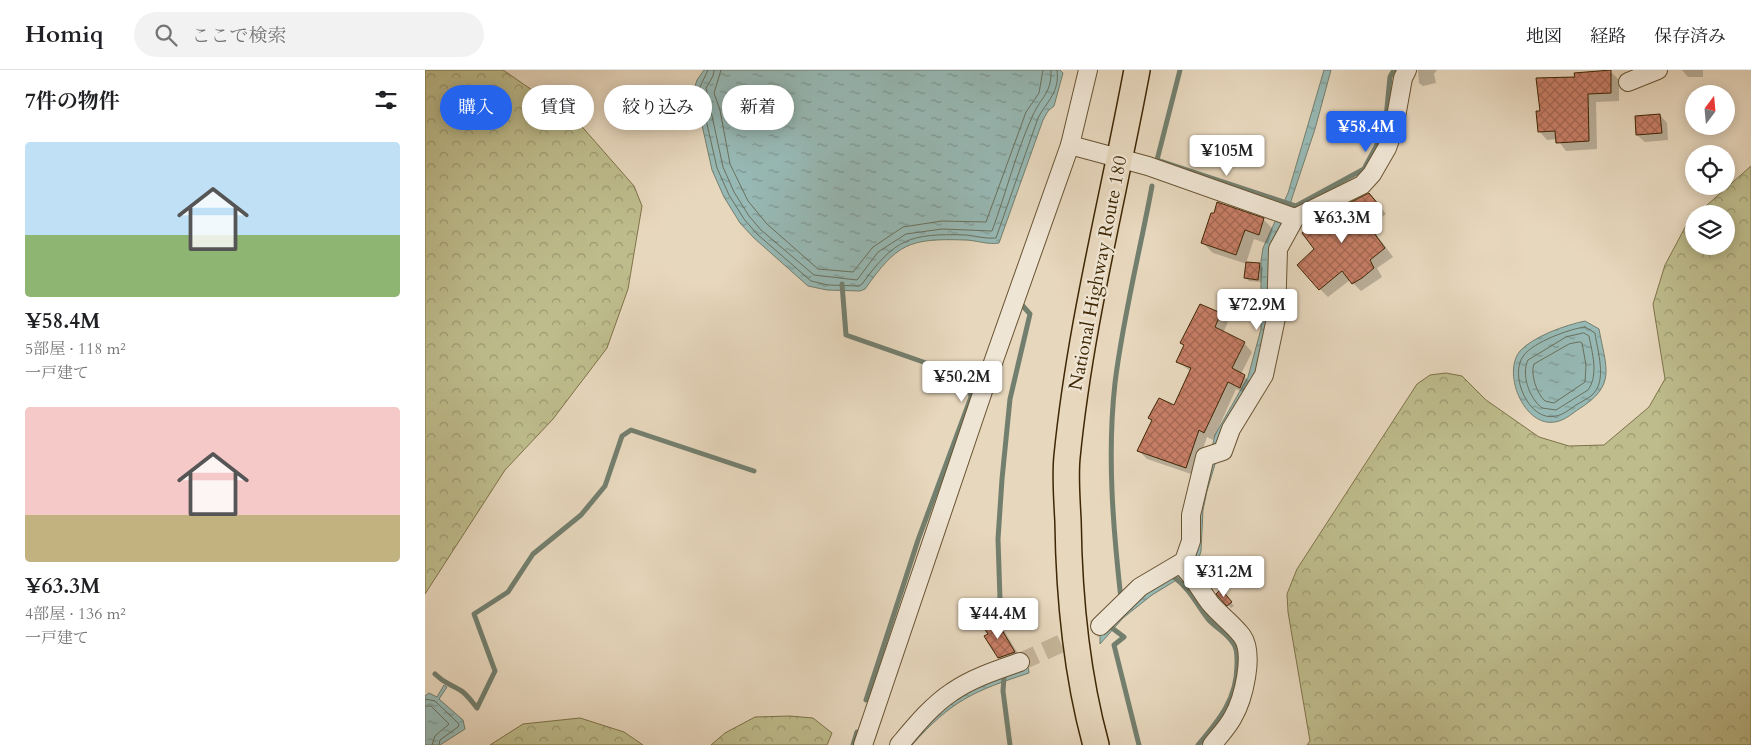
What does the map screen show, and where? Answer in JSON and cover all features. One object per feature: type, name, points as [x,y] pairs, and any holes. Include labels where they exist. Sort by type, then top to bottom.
[{"type":"highway","name":"National Highway Route 180","points":[[1096,745],[1089,719],[1073,624],[1068,566],[1067,459],[1082,338],[1137,70]]},
{"type":"street","points":[[863,745],[986,382],[1070,145],[1088,70]]},
{"type":"street","points":[[1184,568],[1191,541],[1191,516],[1205,457],[1223,451],[1231,429],[1264,375],[1276,318],[1278,249],[1295,218],[1362,185],[1372,174],[1387,148],[1394,128],[1403,78],[1407,70]]},
{"type":"street","points":[[1628,82],[1658,70]]},
{"type":"street","points":[[1070,145],[1148,166],[1295,218]]},
{"type":"street","points":[[1100,626],[1140,587],[1184,568]]},
{"type":"street","points":[[1184,568],[1206,598],[1242,636],[1246,644],[1248,659],[1244,688],[1238,707],[1233,719],[1212,745]]},
{"type":"street","points":[[899,745],[931,710],[952,692],[986,674],[1020,662]]},
{"type":"green space","points":[[425,70],[503,70],[525,85],[522,85],[522,130],[585,130],[634,186],[642,206],[628,289],[607,348],[553,419],[505,470],[425,594]]},
{"type":"green space","points":[[1751,166],[1751,745],[1307,745],[1310,741],[1288,612],[1287,594],[1297,569],[1417,384],[1430,375],[1446,373],[1462,376],[1486,400],[1539,437],[1569,446],[1604,445],[1649,407],[1665,379],[1653,304],[1665,265],[1685,228],[1685,255],[1735,255],[1735,205],[1707,205],[1718,195],[1735,195],[1735,180]]},
{"type":"green space","points":[[790,716],[813,718],[832,733],[827,745],[711,745],[725,733],[755,717]]},
{"type":"green space","points":[[580,718],[624,732],[643,745],[490,745],[523,724]]},
{"type":"water","points":[[704,70],[1060,70],[1063,73],[1054,106],[1048,111],[1043,120],[999,243],[969,240],[930,240],[917,243],[896,253],[886,262],[865,289],[860,291],[827,290],[808,286],[740,223],[724,197],[712,170],[703,130],[712,130],[712,85],[695,85]]},
{"type":"water","points":[[1324,70],[1331,70],[1315,129],[1287,213],[1261,365],[1224,434],[1203,510],[1201,551],[1196,568],[1152,595],[1123,618],[1100,644],[1100,635],[1116,622],[1130,604],[1172,572],[1205,476],[1215,435],[1248,377],[1261,329],[1261,261],[1263,248],[1288,193]]},
{"type":"water","points":[[1585,321],[1599,329],[1606,365],[1604,383],[1591,400],[1564,419],[1547,422],[1536,418],[1527,410],[1515,386],[1513,373],[1515,361],[1520,351],[1542,336],[1560,328]]},
{"type":"water","points":[[1028,664],[1029,673],[978,692],[965,699],[939,717],[912,745],[904,745],[942,704]]},
{"type":"water","points":[[444,685],[447,687],[439,699],[463,720],[465,729],[440,745],[425,745],[425,696],[429,693],[437,697]]},
{"type":"building","points":[[1611,70],[1611,93],[1588,94],[1589,141],[1556,143],[1555,131],[1538,132],[1536,111],[1540,111],[1536,78],[1575,77],[1574,73]]},
{"type":"building","points":[[1660,114],[1662,133],[1636,135],[1635,116]]},
{"type":"building","points":[[1369,193],[1379,205],[1363,218],[1385,248],[1370,260],[1374,268],[1362,278],[1352,284],[1342,271],[1319,290],[1297,265],[1314,249],[1302,233],[1329,213],[1332,217],[1351,202]]},
{"type":"building","points":[[1217,202],[1264,218],[1259,235],[1245,230],[1236,255],[1201,243],[1211,213],[1214,213]]},
{"type":"building","points":[[1246,262],[1260,263],[1258,280],[1244,278]]},
{"type":"building","points":[[1200,304],[1221,313],[1215,327],[1245,342],[1232,368],[1245,375],[1240,388],[1228,382],[1204,433],[1199,430],[1186,468],[1137,451],[1152,420],[1148,418],[1159,398],[1174,405],[1191,368],[1176,362],[1184,345],[1180,343]]},
{"type":"building","points":[[1221,589],[1232,602],[1227,606],[1216,594]]},
{"type":"building","points":[[996,620],[1015,652],[998,658],[984,636],[988,634],[984,628]]},
{"type":"waterway","points":[[1180,70],[1157,160],[1296,206],[1364,169],[1379,141],[1386,118],[1390,77],[1394,70]]},
{"type":"waterway","points":[[1121,599],[1111,464],[1115,383],[1122,334],[1152,186]]},
{"type":"waterway","points":[[842,284],[846,335],[969,378],[971,397],[918,540],[866,700]]},
{"type":"waterway","points":[[1001,629],[998,539],[1010,399],[1030,314],[1022,305]]},
{"type":"waterway","points":[[435,674],[444,682],[463,692],[477,708],[495,671],[474,614],[508,592],[533,554],[581,515],[605,486],[622,436],[631,430],[754,471]]},
{"type":"waterway","points":[[1175,578],[1189,592],[1208,619],[1231,639],[1237,654],[1236,677],[1230,699],[1220,718],[1198,745]]},
{"type":"waterway","points":[[1112,628],[1124,637],[1114,645],[1139,745]]},
{"type":"waterway","points":[[1004,677],[1003,691],[1010,745]]},
{"type":"waterway","points":[[853,745],[857,732]]},
{"type":"tunnel","points":[[1020,662],[1100,626]]}]
